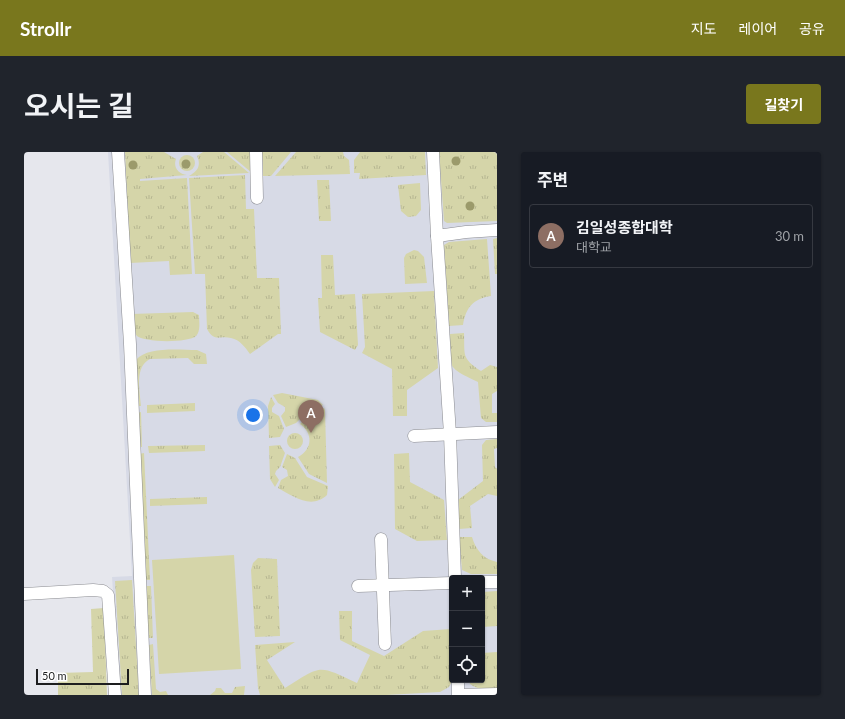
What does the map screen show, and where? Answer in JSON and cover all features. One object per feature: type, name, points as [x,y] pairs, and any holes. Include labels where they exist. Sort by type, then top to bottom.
[{"type":"street","points":[[118,152],[130,344],[145,695]]},
{"type":"street","points":[[256,152],[257,198]]},
{"type":"street","points":[[433,152],[450,434],[455,575]]},
{"type":"street","points":[[437,236],[497,230]]},
{"type":"street","points":[[414,436],[497,432]]},
{"type":"street","points":[[381,540],[385,644]]},
{"type":"street","points":[[485,582],[497,582]]},
{"type":"street","points":[[358,586],[449,583]]},
{"type":"street","points":[[24,594],[93,590],[103,591],[108,595],[115,695]]},
{"type":"street","points":[[458,683],[458,695],[497,694]]},
{"type":"shaded area","points":[[108,152],[497,152],[497,695],[120,695],[112,577],[132,576]]},
{"type":"green space","points":[[125,152],[164,152],[176,159],[175,165],[179,172],[187,175],[140,179],[140,181],[187,178],[192,274],[170,275],[169,261],[130,263]]},
{"type":"green space","points":[[203,152],[224,152],[249,173],[189,176],[198,169],[199,163],[197,156]]},
{"type":"green space","points":[[227,152],[252,152],[252,173]]},
{"type":"green space","points":[[262,152],[291,152],[271,176],[263,176]]},
{"type":"green space","points":[[296,152],[343,152],[344,156],[349,160],[350,174],[275,176]]},
{"type":"green space","points":[[360,152],[425,152],[426,175],[359,179],[360,173],[354,173],[354,160]]},
{"type":"green space","points":[[439,152],[497,152],[497,221],[447,223],[444,221]]},
{"type":"green space","points":[[187,155],[194,160],[195,163],[190,170],[187,171],[180,166],[179,163],[184,156]]},
{"type":"green space","points":[[245,175],[246,209],[254,209],[257,278],[279,278],[281,334],[278,334],[250,354],[237,340],[227,337],[218,338],[212,336],[207,329],[205,274],[195,274],[189,178]]},
{"type":"green space","points":[[317,180],[329,180],[331,221],[319,221]]},
{"type":"green space","points":[[420,183],[421,210],[416,216],[408,217],[401,211],[398,185]]},
{"type":"green space","points":[[497,238],[497,274],[495,274],[493,239]]},
{"type":"green space","points":[[487,239],[491,296],[479,299],[471,305],[466,313],[463,325],[449,326],[444,245],[449,242]]},
{"type":"green space","points":[[414,250],[418,251],[424,257],[427,283],[405,284],[404,258],[406,254]]},
{"type":"green space","points":[[321,255],[333,255],[335,295],[355,294],[358,345],[355,350],[320,332],[318,298],[322,298]]},
{"type":"green space","points":[[434,291],[438,368],[407,390],[407,416],[393,416],[392,369],[362,353],[365,347],[362,294]]},
{"type":"green space","points":[[193,312],[199,315],[199,331],[196,336],[185,340],[147,340],[136,335],[132,328],[131,314]]},
{"type":"green space","points":[[464,333],[465,355],[470,363],[481,371],[490,365],[497,367],[497,391],[492,394],[492,413],[497,413],[497,422],[486,422],[481,418],[478,382],[460,373],[452,365],[450,354],[450,334]]},
{"type":"green space","points":[[173,349],[197,350],[206,354],[207,364],[194,364],[188,358],[150,359],[145,363],[140,373],[139,380],[141,406],[137,406],[136,360],[141,356],[156,351]]},
{"type":"green space","points":[[282,393],[318,400],[323,405],[308,411],[296,423],[286,427],[281,416],[285,411],[285,407],[278,403],[273,395]]},
{"type":"green space","points":[[271,397],[275,404],[272,408],[272,412],[279,416],[284,429],[280,437],[269,438],[268,406]]},
{"type":"green space","points":[[195,403],[195,411],[147,413],[147,405]]},
{"type":"green space","points":[[324,408],[327,483],[309,474],[298,457],[306,450],[310,441],[307,432],[300,424],[310,414]]},
{"type":"green space","points":[[141,412],[142,447],[139,447],[137,413]]},
{"type":"green space","points":[[295,433],[302,438],[303,441],[298,448],[295,449],[288,444],[287,441],[292,434]]},
{"type":"green space","points":[[497,439],[497,448],[494,449],[495,467],[497,469],[497,496],[488,494],[470,506],[472,528],[459,529],[458,500],[483,481],[482,445],[486,440]]},
{"type":"green space","points":[[205,445],[205,451],[149,453],[148,446]]},
{"type":"green space","points":[[280,445],[285,453],[280,467],[275,474],[279,480],[275,487],[270,479],[269,446]]},
{"type":"green space","points":[[144,453],[150,580],[145,580],[139,454]]},
{"type":"green space","points":[[409,453],[410,482],[444,500],[447,540],[417,541],[395,529],[394,454]]},
{"type":"green space","points":[[287,454],[295,458],[307,477],[328,486],[327,495],[315,501],[308,501],[296,498],[278,488],[281,480],[288,476],[287,470],[282,467]]},
{"type":"green space","points":[[207,497],[207,504],[150,506],[150,499]]},
{"type":"green space","points":[[459,537],[472,537],[478,550],[484,556],[497,562],[497,574],[471,574],[462,570]]},
{"type":"green space","points":[[234,555],[241,669],[159,674],[152,560]]},
{"type":"green space","points":[[258,558],[277,559],[280,636],[255,637],[251,570],[253,563]]},
{"type":"green space","points":[[132,580],[139,695],[122,695],[115,581]]},
{"type":"green space","points":[[146,586],[151,586],[153,638],[148,638]]},
{"type":"green space","points":[[497,591],[497,626],[485,627],[485,592]]},
{"type":"green space","points":[[104,608],[107,695],[58,695],[58,673],[93,672],[91,609]]},
{"type":"green space","points":[[339,611],[352,611],[352,641],[384,656],[423,631],[449,629],[449,683],[451,683],[449,687],[440,692],[386,695],[260,695],[258,688],[255,645],[295,642],[267,660],[285,688],[313,671],[320,670],[326,670],[357,683],[370,655],[340,640]]},
{"type":"green space","points":[[153,644],[156,689],[160,692],[166,691],[168,695],[152,695],[149,645]]},
{"type":"green space","points":[[497,652],[497,688],[477,688],[469,683],[485,683],[485,653]]},
{"type":"green space","points":[[245,686],[244,695],[210,695],[216,688],[221,688],[225,693],[232,693],[235,687]]},
{"type":"place","name":"김일성종합대학","points":[[311,433]]}]
